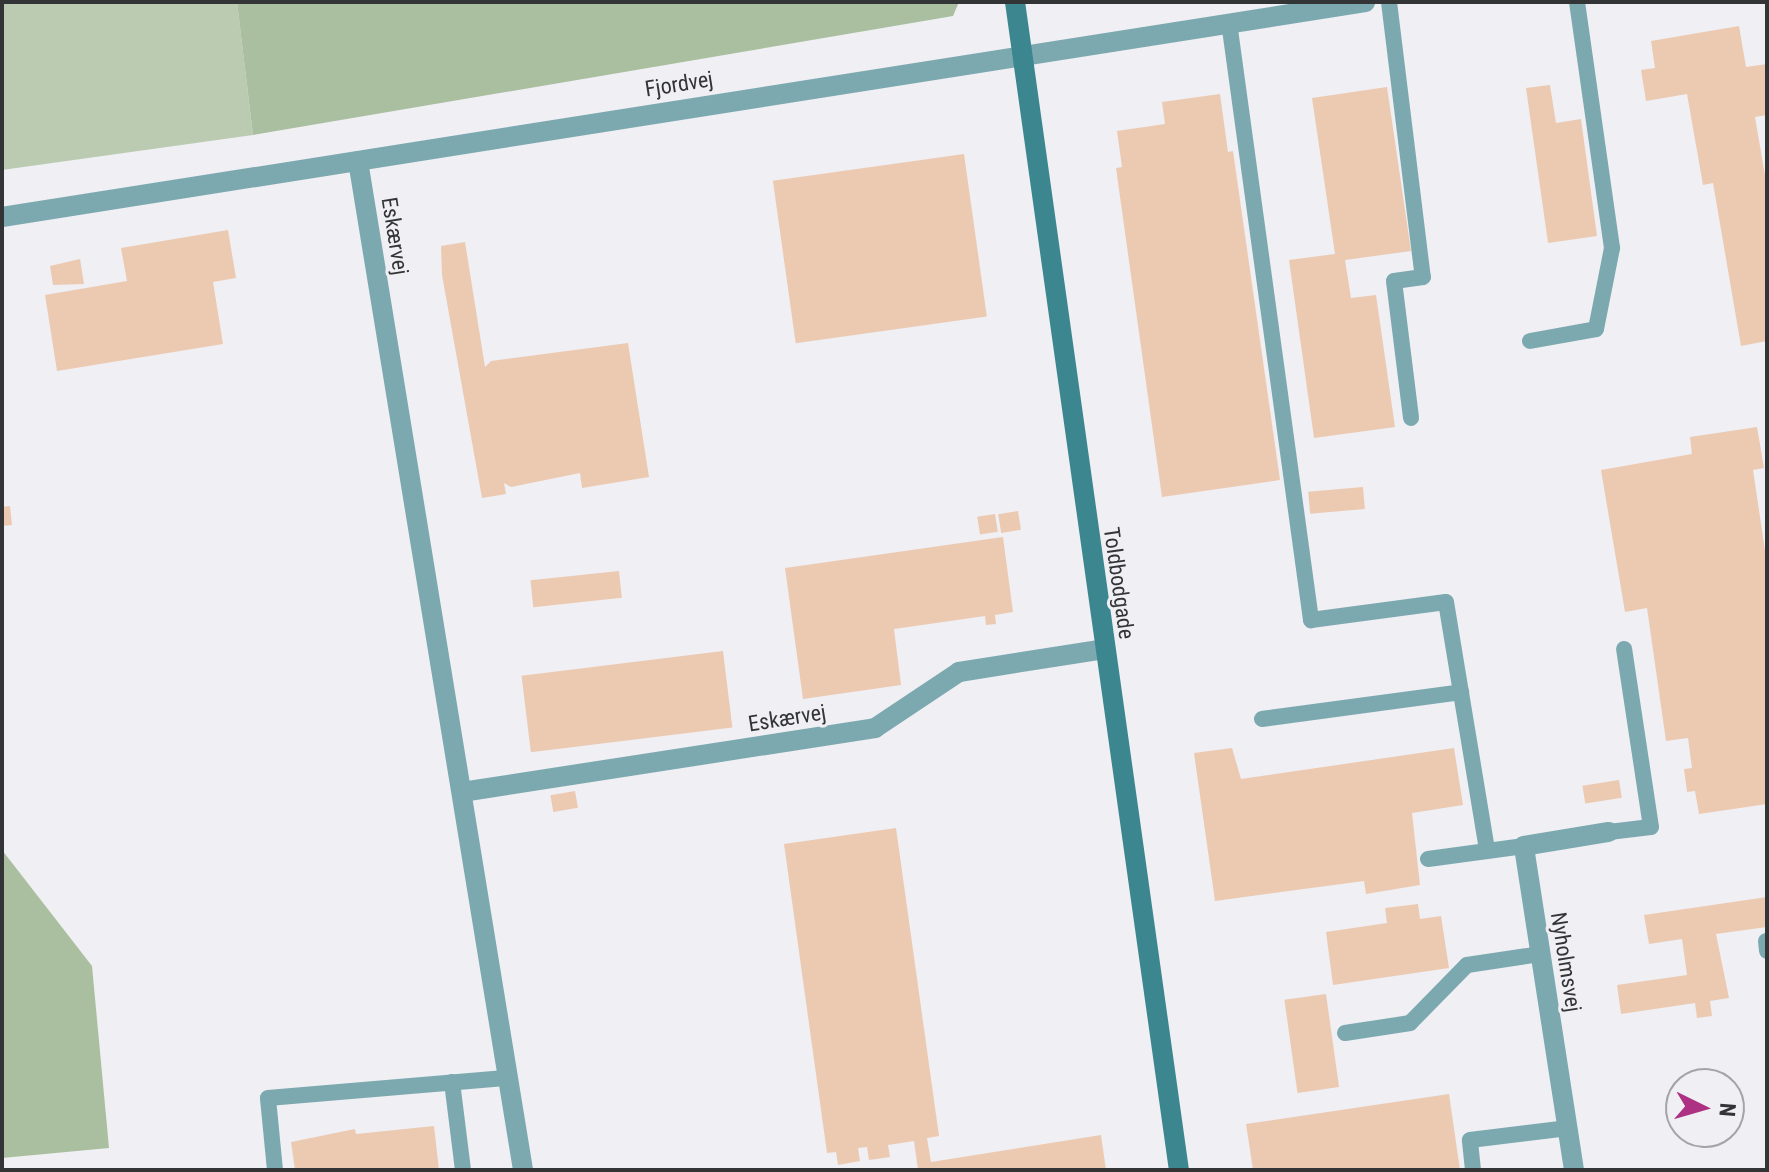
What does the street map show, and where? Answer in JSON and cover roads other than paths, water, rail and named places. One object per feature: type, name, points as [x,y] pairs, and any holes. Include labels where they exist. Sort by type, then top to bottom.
[{"type":"street","name":"Toldbodgade","points":[[1015,2],[1179,1170]]},
{"type":"street","name":"Fjordvej","points":[[2,217],[1022,52],[1365,2]]},
{"type":"street","name":"Eskærvej","points":[[358,161],[523,1170]]},
{"type":"street","name":"Eskærvej","points":[[462,792],[875,728],[959,672],[1104,649]]},
{"type":"street","points":[[1524,846],[1609,832]]},
{"type":"street","name":"Nyholmsvej","points":[[1524,846],[1574,1170]]},
{"type":"lane","points":[[1389,2],[1423,277],[1394,281],[1411,418]]},
{"type":"lane","points":[[1530,341],[1596,329],[1612,248],[1577,2]]},
{"type":"lane","points":[[1229,22],[1311,620],[1446,602],[1487,851]]},
{"type":"lane","points":[[1609,832],[1651,827],[1624,649]]},
{"type":"lane","points":[[1262,719],[1461,692]]},
{"type":"lane","points":[[1428,859],[1524,846]]},
{"type":"lane","points":[[1345,1033],[1410,1023],[1467,965],[1541,954]]},
{"type":"lane","points":[[275,1170],[268,1098],[508,1078]]},
{"type":"lane","points":[[452,1082],[463,1170]]},
{"type":"lane","points":[[1473,1170],[1470,1140],[1568,1128]]}]
